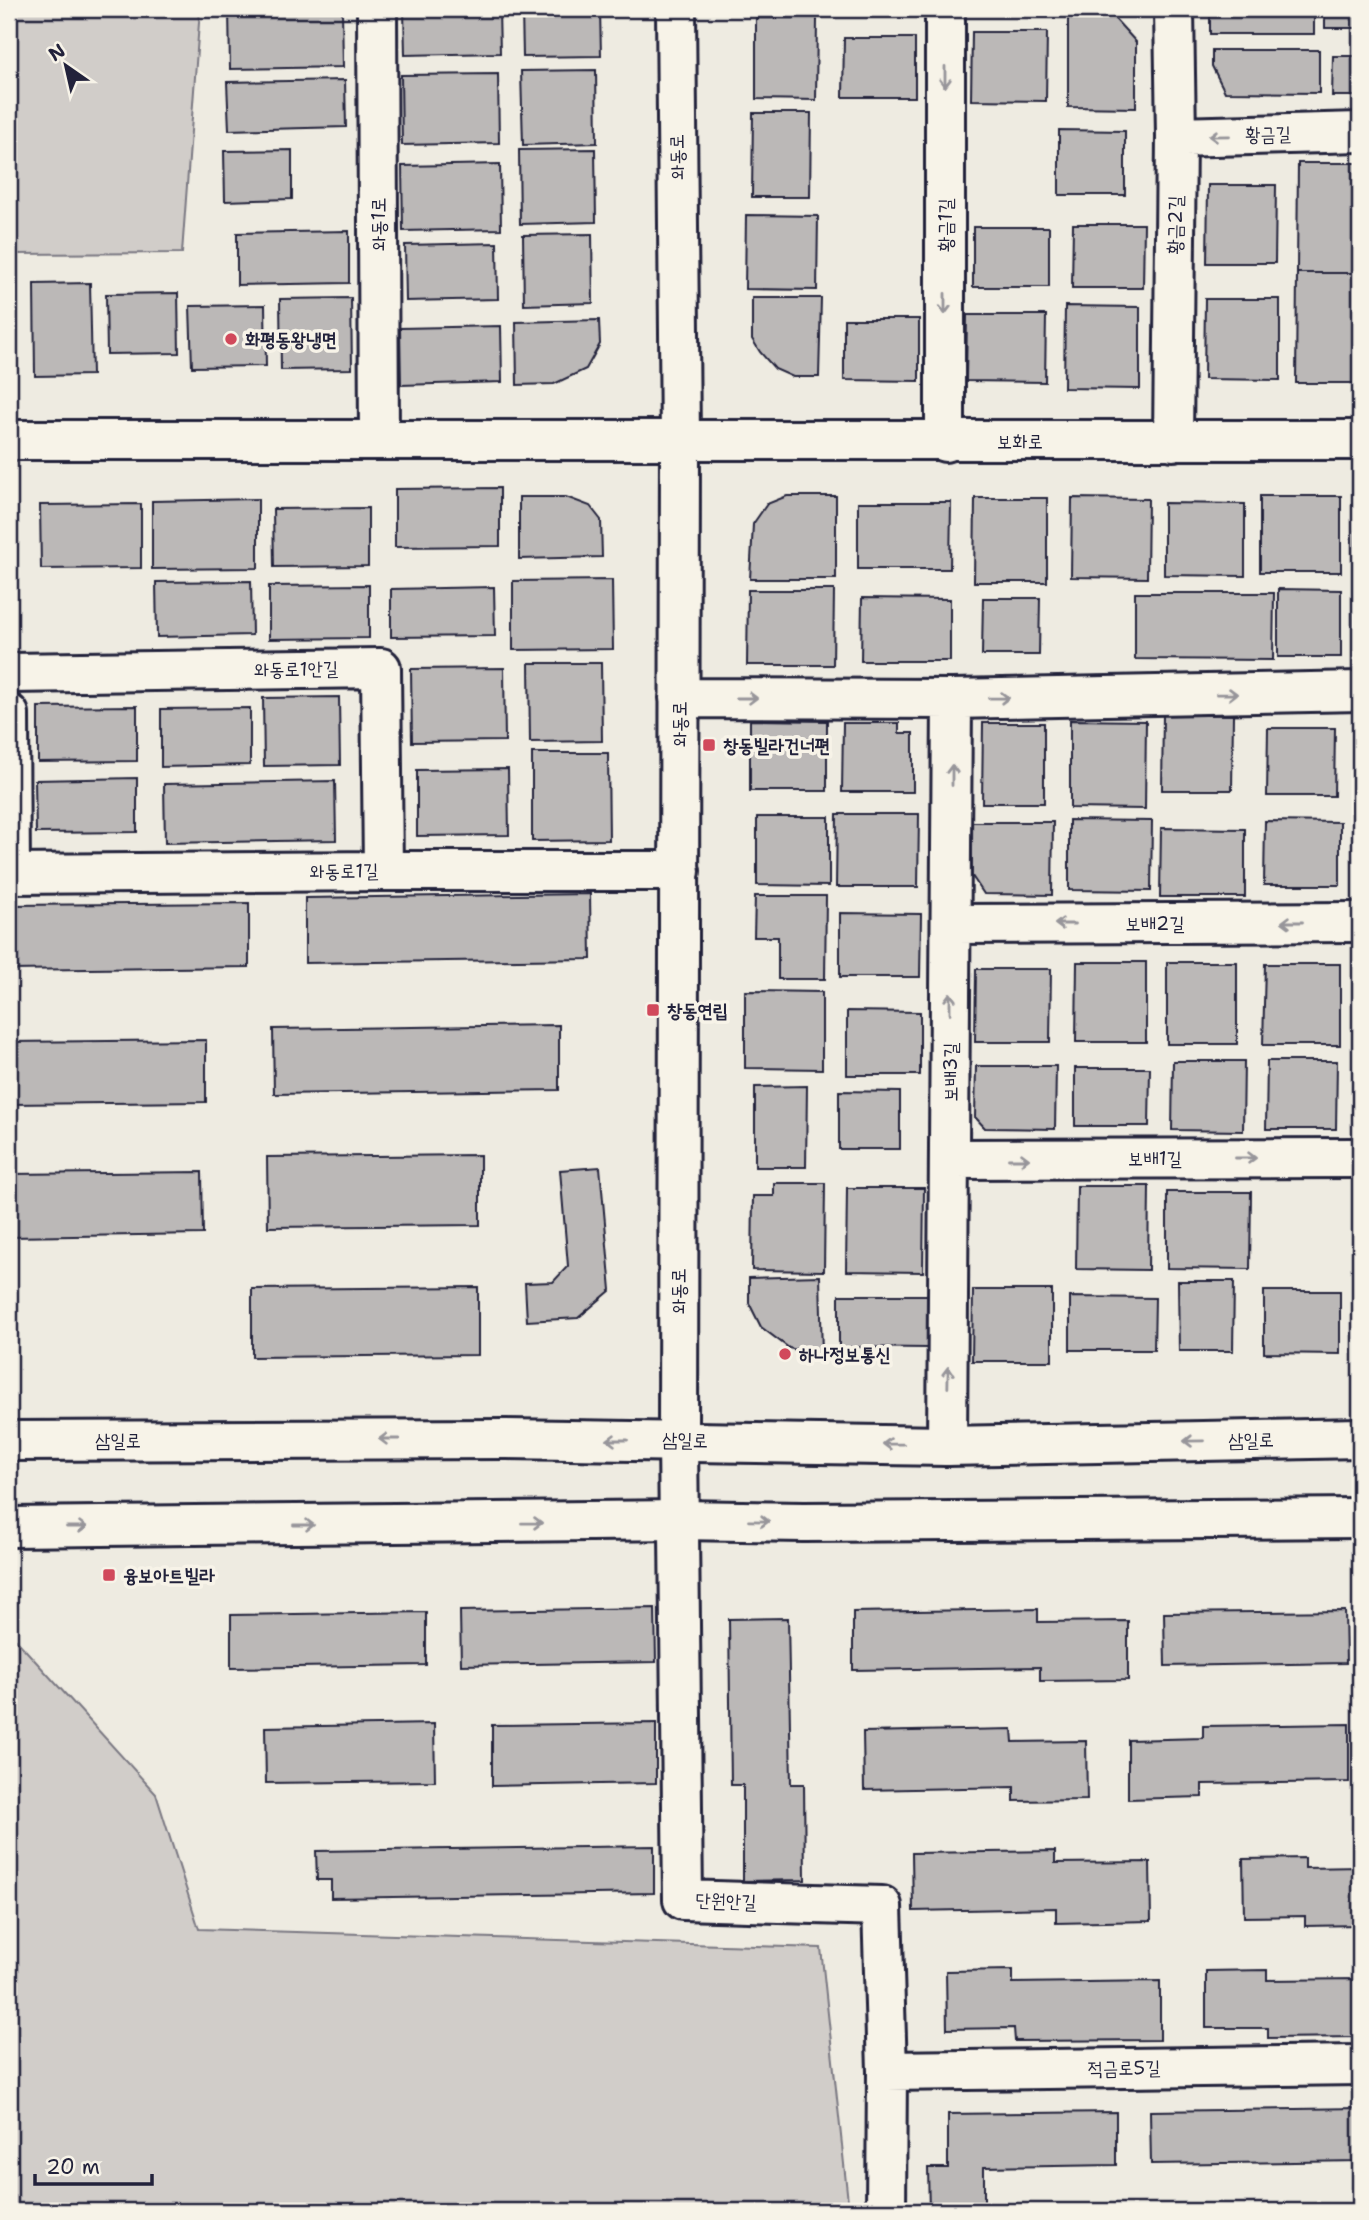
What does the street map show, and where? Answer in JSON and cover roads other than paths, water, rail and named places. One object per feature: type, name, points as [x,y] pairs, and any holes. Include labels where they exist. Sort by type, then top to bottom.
[{"type":"street","name":"와동1로","points":[[377,9],[379,439]]},
{"type":"street","name":"와동로","points":[[676,9],[680,439],[678,1440]]},
{"type":"street","name":"황금1길","points":[[945,9],[945,442]]},
{"type":"street","name":"황금2길","points":[[1173,440],[1176,136],[1174,9]]},
{"type":"street","name":"황금길","points":[[1176,136],[1360,132]]},
{"type":"street","points":[[9,440],[680,439]]},
{"type":"street","name":"보화로","points":[[680,439],[945,442],[1360,440]]},
{"type":"street","name":"와동로1안길","points":[[9,673],[381,668],[383,871]]},
{"type":"street","points":[[679,698],[952,699],[1360,691]]},
{"type":"street","name":"보배3길","points":[[947,1446],[952,699]]},
{"type":"street","points":[[9,714],[9,874]]},
{"type":"street","name":"와동로1길","points":[[9,874],[680,871]]},
{"type":"street","name":"보배2길","points":[[950,924],[1360,922]]},
{"type":"street","name":"보배1길","points":[[950,1159],[1360,1158]]},
{"type":"street","name":"삼일로","points":[[9,1441],[678,1440],[947,1446],[1360,1438]]},
{"type":"street","name":"단원안길","points":[[678,1440],[683,1900],[882,1906],[887,2071],[886,2211]]},
{"type":"street","points":[[9,1527],[680,1520],[803,1522],[1360,1518]]},
{"type":"street","name":"적금로5길","points":[[887,2071],[1360,2065]]},
{"type":"place","name":"화평동왕냉면","points":[[231,339]]},
{"type":"place","name":"창동빌라건너편","points":[[709,745]]},
{"type":"place","name":"창동연립","points":[[653,1010]]},
{"type":"place","name":"하나정보통신","points":[[785,1354]]},
{"type":"place","name":"융보아트빌라","points":[[109,1575]]}]
